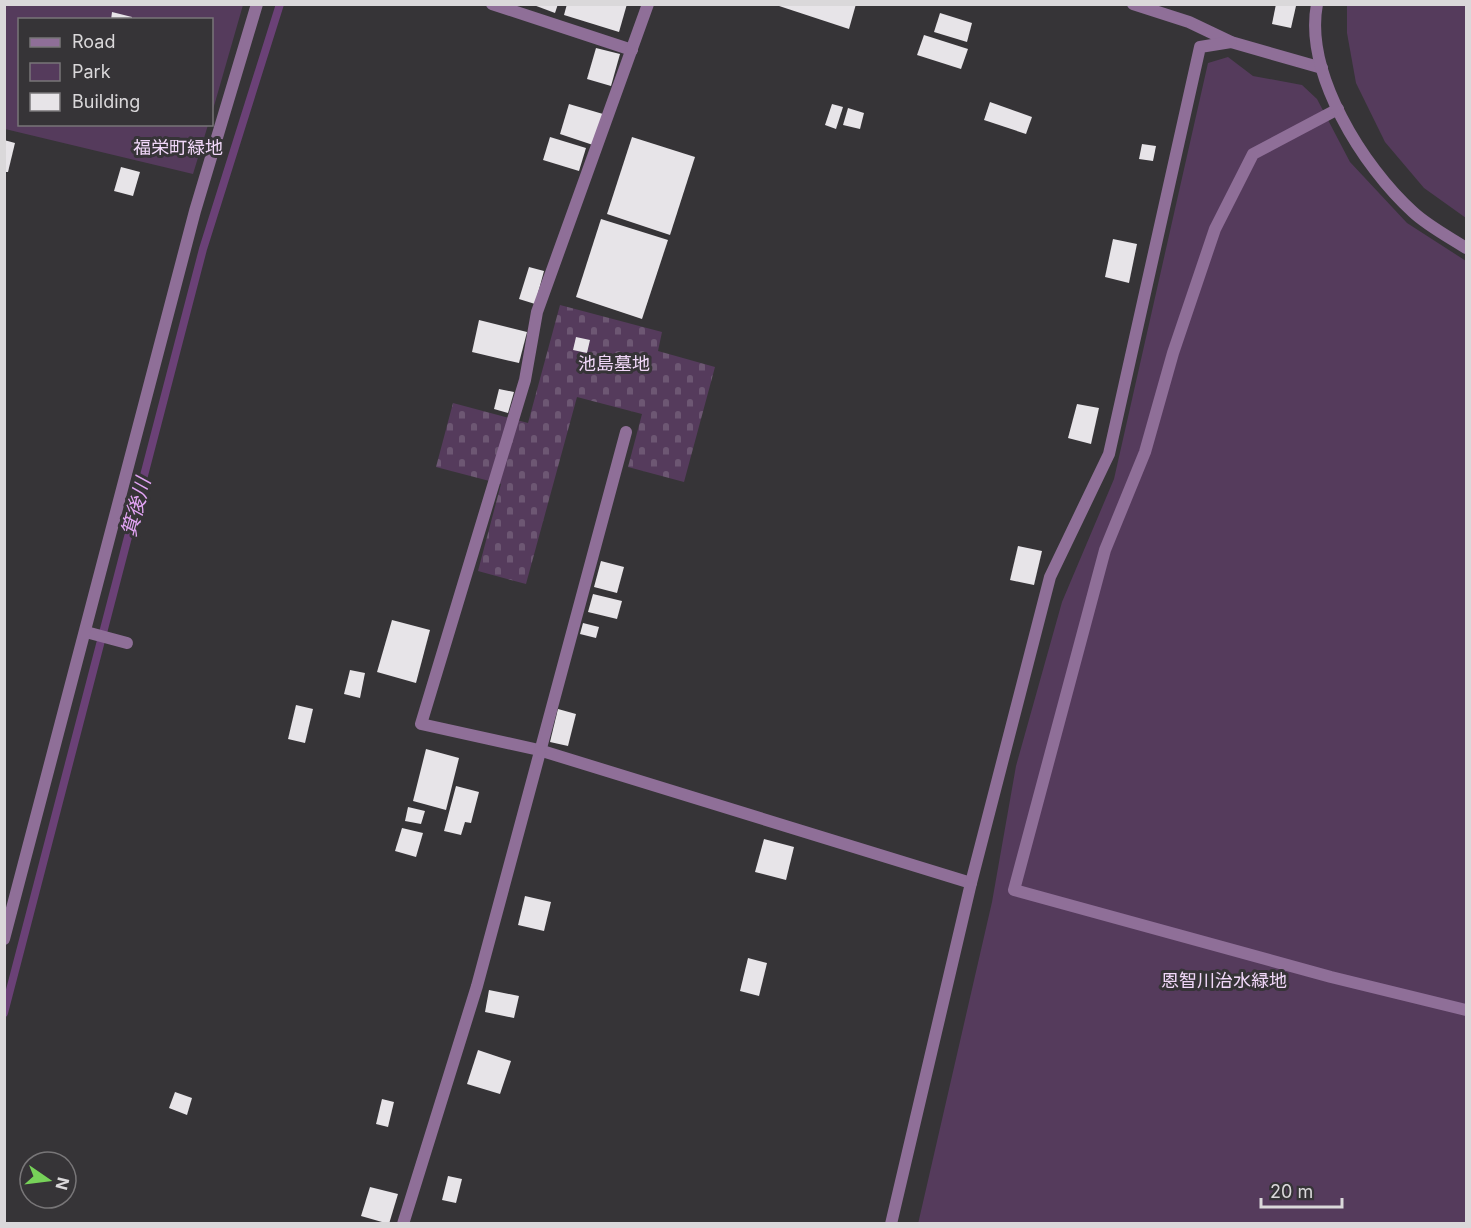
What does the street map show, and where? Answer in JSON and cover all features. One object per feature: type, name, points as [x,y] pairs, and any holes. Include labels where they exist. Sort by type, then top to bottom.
[{"type":"street","points":[[4,939],[195,211],[257,4]]},
{"type":"street","points":[[492,4],[632,50]]},
{"type":"street","points":[[648,4],[537,312],[525,380],[421,724],[539,750],[971,883]]},
{"type":"street","points":[[1134,4],[1189,22],[1231,42],[1322,68]]},
{"type":"street","points":[[1317,4],[1314,20],[1322,68],[1338,109],[1368,161],[1413,212],[1467,248]]},
{"type":"street","points":[[891,1224],[971,883],[1050,577],[1109,454],[1200,47],[1231,42]]},
{"type":"street","points":[[1338,109],[1253,154],[1215,229],[1173,353],[1145,452],[1105,550],[1014,890],[1331,977],[1467,1010]]},
{"type":"street","points":[[403,1224],[477,986],[626,432]]},
{"type":"street","points":[[86,632],[126,643]]},
{"type":"green space","name":"福栄町緑地","points":[[5,5],[243,5],[213,110],[213,18],[18,18],[18,126],[208,126],[193,174],[5,129]]},
{"type":"green space","points":[[1347,5],[1466,5],[1466,218],[1424,188],[1385,142],[1356,83],[1347,33]]},
{"type":"green space","name":"恩智川治水緑地","points":[[1228,57],[1253,76],[1302,85],[1317,99],[1350,162],[1407,223],[1466,261],[1466,1223],[918,1224],[992,902],[1016,766],[1062,602],[1114,479],[1208,63]]},
{"type":"green space","name":"池島墓地","points":[[560,305],[662,332],[658,351],[715,367],[684,482],[628,467],[642,414],[577,397],[526,584],[478,571],[501,484],[436,467],[453,403],[528,423]]},
{"type":"building","points":[[531,4],[558,4],[555,13]]},
{"type":"building","points":[[567,4],[627,4],[619,32],[564,15]]},
{"type":"building","points":[[773,4],[856,4],[849,29]]},
{"type":"building","points":[[1276,4],[1296,6],[1291,28],[1272,24]]},
{"type":"building","points":[[112,12],[132,17],[132,18],[111,18]]},
{"type":"building","points":[[940,13],[972,23],[967,42],[934,32]]},
{"type":"building","points":[[924,35],[968,49],[961,69],[917,55]]},
{"type":"building","points":[[596,48],[620,54],[611,86],[587,79]]},
{"type":"building","points":[[990,102],[1032,117],[1026,134],[984,120]]},
{"type":"building","points":[[569,104],[603,114],[593,145],[560,134]]},
{"type":"building","points":[[832,104],[843,107],[836,129],[825,125]]},
{"type":"building","points":[[848,108],[864,113],[860,129],[843,125]]},
{"type":"building","points":[[550,137],[586,148],[579,171],[543,160]]},
{"type":"building","points":[[632,137],[695,157],[670,235],[607,214]]},
{"type":"building","points":[[4,140],[15,143],[8,172],[4,172]]},
{"type":"building","points":[[1142,144],[1156,146],[1153,161],[1139,159]]},
{"type":"building","points":[[121,167],[140,172],[133,196],[114,191]]},
{"type":"building","points":[[601,219],[668,240],[642,319],[576,297]]},
{"type":"building","points":[[1113,239],[1137,244],[1129,283],[1105,277]]},
{"type":"building","points":[[529,267],[544,271],[535,304],[519,299]]},
{"type":"building","points":[[479,320],[527,332],[519,363],[472,352]]},
{"type":"building","points":[[576,337],[590,340],[587,353],[573,350]]},
{"type":"building","points":[[587,356],[602,359],[600,370],[584,366]]},
{"type":"building","points":[[499,389],[514,392],[508,413],[494,409]]},
{"type":"building","points":[[1077,404],[1099,408],[1091,444],[1068,438]]},
{"type":"building","points":[[1018,546],[1042,551],[1034,585],[1010,580]]},
{"type":"building","points":[[601,561],[624,567],[617,593],[594,587]]},
{"type":"building","points":[[593,594],[622,601],[617,619],[588,612]]},
{"type":"building","points":[[392,620],[430,630],[416,683],[377,672]]},
{"type":"building","points":[[583,623],[599,627],[596,638],[580,634]]},
{"type":"building","points":[[350,670],[365,673],[360,698],[344,694]]},
{"type":"building","points":[[296,705],[313,709],[305,743],[288,739]]},
{"type":"building","points":[[558,709],[576,714],[568,746],[550,742]]},
{"type":"building","points":[[426,749],[459,758],[446,810],[413,801]]},
{"type":"building","points":[[456,786],[479,792],[471,823],[465,822],[461,835],[444,831]]},
{"type":"building","points":[[408,807],[425,811],[421,824],[405,821]]},
{"type":"building","points":[[402,828],[423,833],[416,857],[395,851]]},
{"type":"building","points":[[764,839],[794,847],[786,880],[755,872]]},
{"type":"building","points":[[525,896],[551,902],[544,931],[518,925]]},
{"type":"building","points":[[748,958],[767,963],[759,996],[740,991]]},
{"type":"building","points":[[489,990],[519,996],[514,1018],[485,1012]]},
{"type":"building","points":[[478,1050],[511,1061],[500,1094],[467,1084]]},
{"type":"building","points":[[175,1092],[192,1098],[187,1115],[169,1108]]},
{"type":"building","points":[[382,1099],[394,1102],[388,1127],[376,1124]]},
{"type":"building","points":[[448,1176],[462,1179],[456,1203],[442,1200]]},
{"type":"building","points":[[370,1187],[398,1194],[389,1224],[361,1216]]},
{"type":"waterway","name":"箕後川","points":[[4,1013],[203,249],[280,4]]}]
